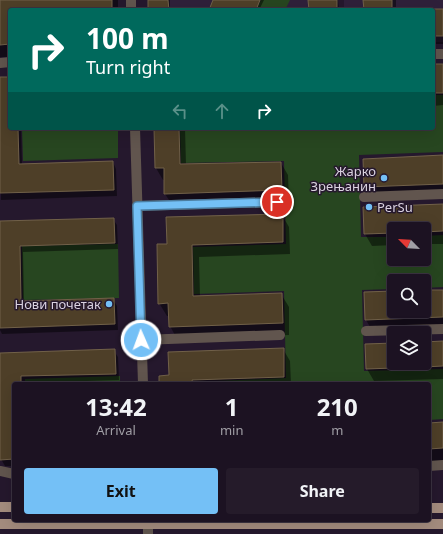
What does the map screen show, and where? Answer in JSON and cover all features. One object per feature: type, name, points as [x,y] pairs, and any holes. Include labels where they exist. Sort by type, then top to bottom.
[{"type":"main road","points":[[0,507],[12,507]]},
{"type":"main road","points":[[431,508],[443,508]]},
{"type":"main road","points":[[0,524],[148,529],[443,524]]},
{"type":"street","points":[[135,130],[143,382]]},
{"type":"street","points":[[364,197],[443,194]]},
{"type":"street","points":[[137,206],[277,202]]},
{"type":"street","points":[[366,331],[443,329]]},
{"type":"street","points":[[141,340],[280,336]]},
{"type":"street","points":[[431,466],[443,465]]},
{"type":"street","points":[[0,471],[12,474]]},
{"type":"shaded area","points":[[148,0],[337,0],[337,8],[148,8]]},
{"type":"shaded area","points":[[344,0],[443,0],[443,42],[435,42],[435,8],[344,8]]},
{"type":"green space","points":[[261,0],[290,0],[286,8],[257,8]]},
{"type":"green space","points":[[435,95],[443,95],[443,152],[359,155],[361,237],[387,237],[387,266],[431,266],[431,236],[443,235],[443,287],[431,288],[431,274],[387,274],[387,289],[362,290],[364,371],[443,369],[443,419],[431,420],[431,382],[194,382],[286,378],[284,291],[194,294],[193,247],[286,244],[284,161],[181,163],[180,130],[435,130]]},
{"type":"green space","points":[[22,130],[118,130],[118,158],[23,161]]},
{"type":"green space","points":[[118,244],[119,298],[23,300],[22,246]]},
{"type":"green space","points":[[120,376],[120,382],[25,382],[25,379]]},
{"type":"building","points":[[0,0],[112,0],[112,8],[8,8],[8,44],[0,45]]},
{"type":"building","points":[[148,0],[168,0],[169,8],[148,8]]},
{"type":"building","points":[[213,0],[260,0],[257,8],[210,8]]},
{"type":"building","points":[[308,0],[337,0],[337,8],[309,8]]},
{"type":"building","points":[[363,0],[392,0],[392,8],[364,8]]},
{"type":"building","points":[[435,9],[443,9],[443,36],[435,36]]},
{"type":"building","points":[[435,64],[443,64],[443,93],[435,93]]},
{"type":"building","points":[[0,77],[8,77],[8,130],[18,130],[19,164],[113,161],[114,190],[0,193]]},
{"type":"building","points":[[154,130],[179,130],[180,164],[281,162],[282,190],[164,194],[164,168],[155,168]]},
{"type":"building","points":[[443,155],[443,184],[364,187],[363,159]]},
{"type":"building","points":[[443,204],[443,231],[431,232],[431,222],[387,222],[387,233],[364,234],[363,207]]},
{"type":"building","points":[[283,214],[283,242],[192,245],[193,296],[282,293],[283,323],[169,327],[168,303],[158,304],[157,244],[167,244],[166,217]]},
{"type":"building","points":[[114,218],[115,243],[20,246],[21,301],[114,298],[115,324],[0,328],[0,221]]},
{"type":"building","points":[[431,290],[443,290],[443,317],[431,317]]},
{"type":"building","points":[[387,291],[387,318],[417,318],[365,320],[364,292]]},
{"type":"building","points":[[443,341],[443,366],[431,367],[431,342]]},
{"type":"building","points":[[387,343],[387,368],[366,369],[365,344]]},
{"type":"building","points":[[284,348],[284,377],[192,380],[192,382],[159,382],[159,376],[169,375],[168,352]]},
{"type":"building","points":[[115,349],[116,374],[21,376],[21,382],[12,382],[12,459],[0,460],[0,353]]},
{"type":"building","points":[[443,422],[443,448],[431,449],[431,423]]},
{"type":"place","name":"Жарко Зрењанин","points":[[384,178]]},
{"type":"place","name":"PerSu","points":[[369,207]]},
{"type":"place","name":"Нови почетак","points":[[109,304]]},
{"type":"route","points":[[141,340],[137,206],[277,202]]}]
